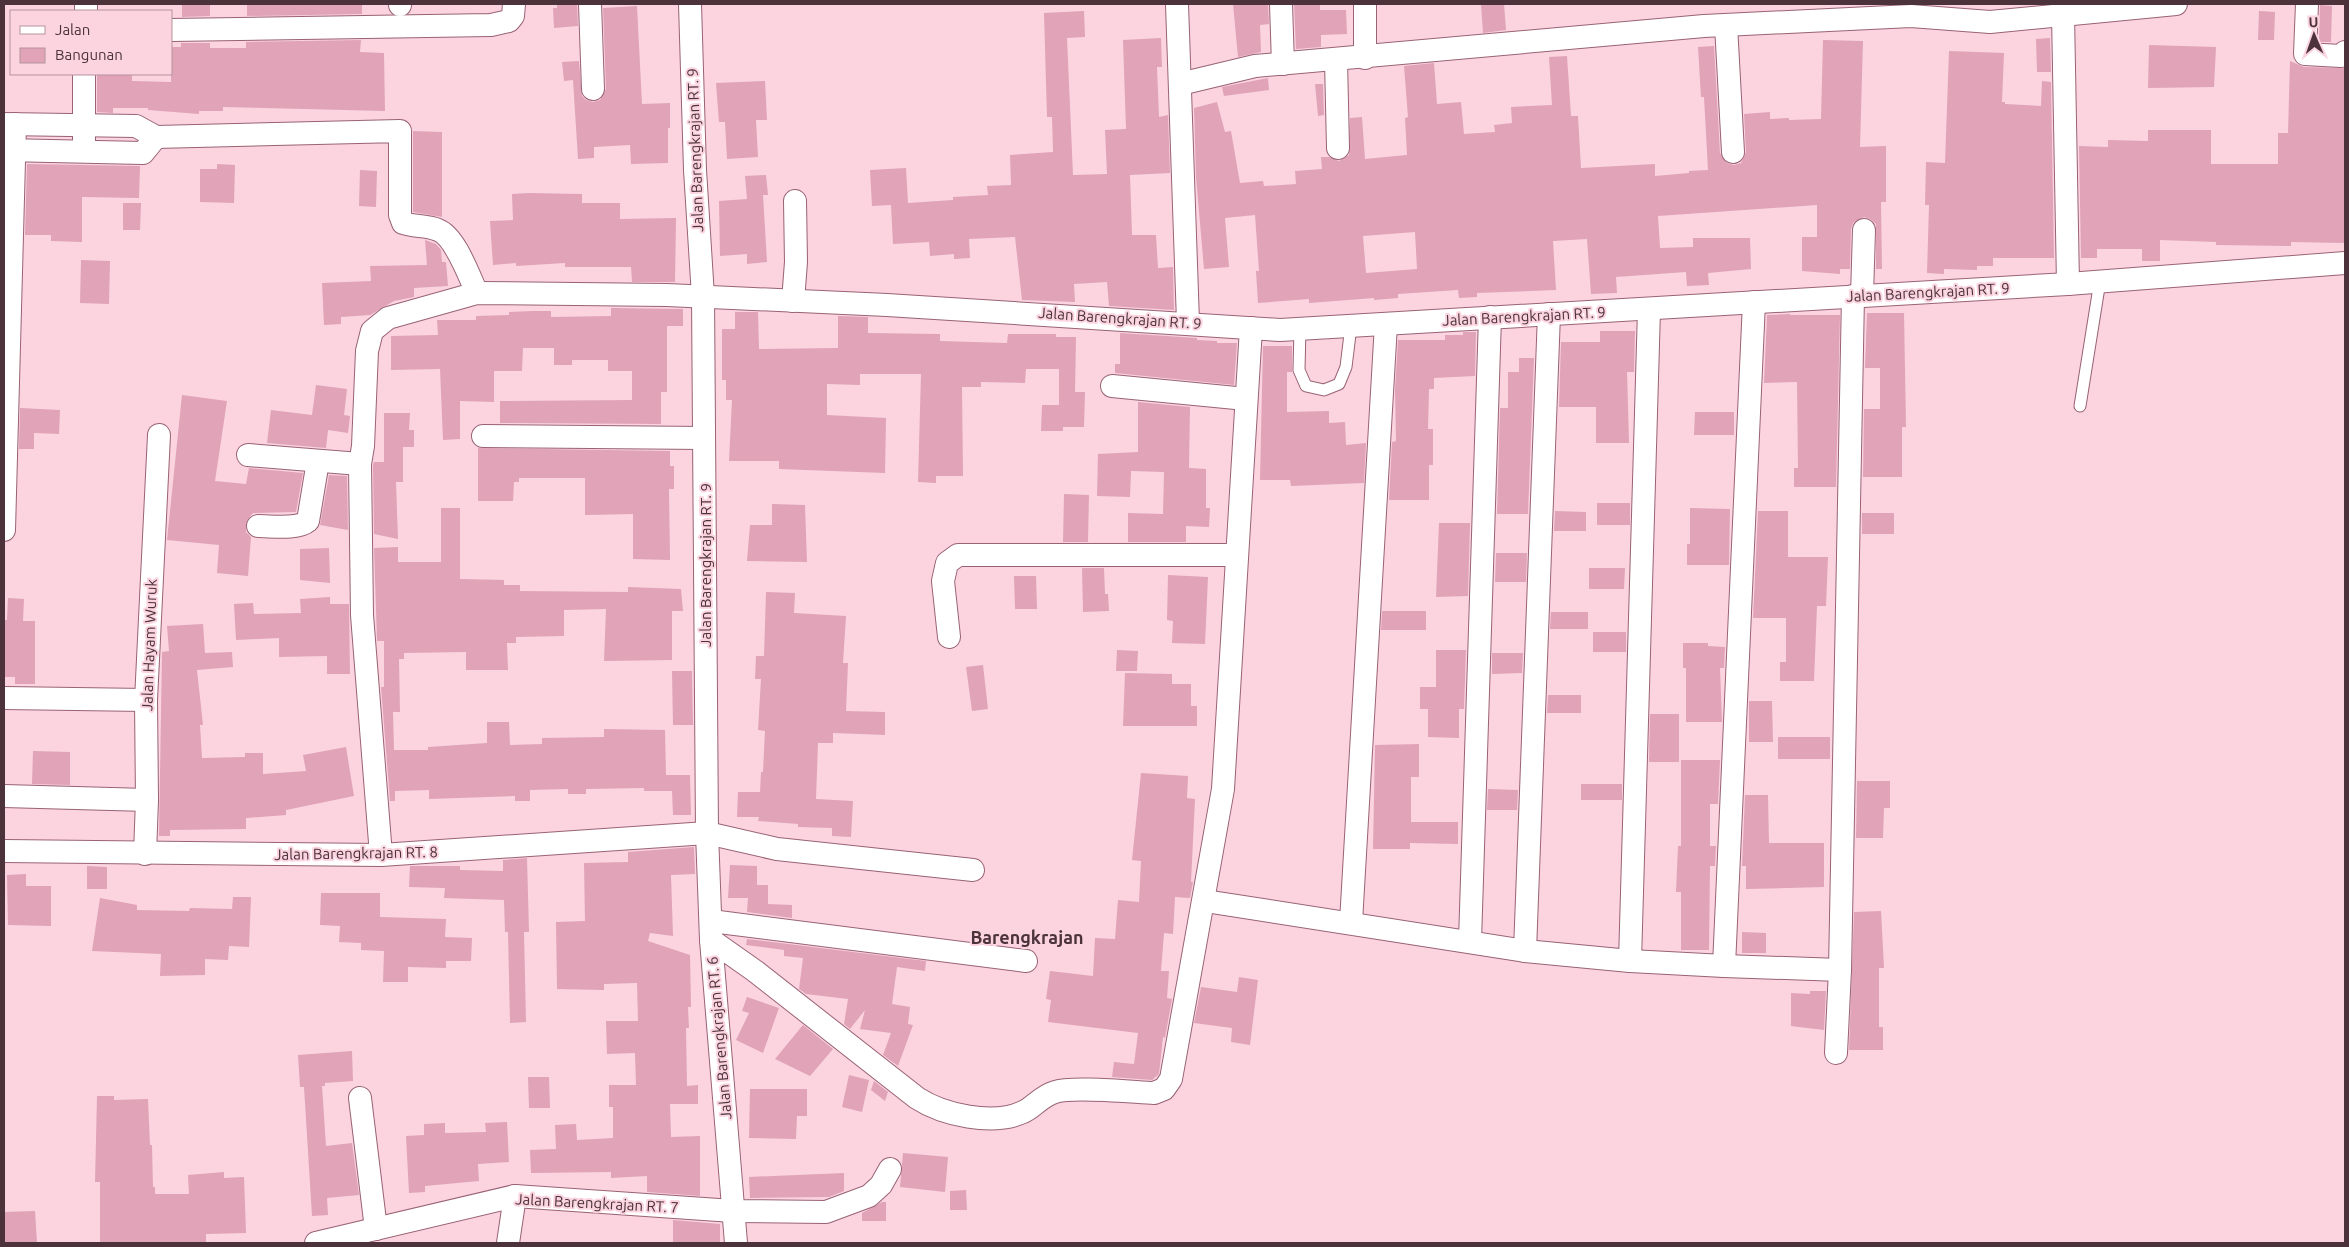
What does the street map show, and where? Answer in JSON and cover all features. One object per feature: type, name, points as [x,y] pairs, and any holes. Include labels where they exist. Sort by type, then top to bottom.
[{"type":"street","points":[[172,30],[491,25],[509,21],[513,16],[514,4]]},
{"type":"street","points":[[590,4],[592,90]]},
{"type":"street","name":"Jalan Barengkrajan RT. 9","points":[[690,4],[695,161],[703,296],[707,833]]},
{"type":"street","points":[[1177,4],[1188,322]]},
{"type":"street","points":[[1281,4],[1283,64]]},
{"type":"street","points":[[1365,4],[1365,58]]},
{"type":"street","points":[[1180,84],[1236,69],[1726,25],[1816,12],[1911,10],[1965,21],[2015,12],[2063,14],[2119,6],[2176,4]]},
{"type":"street","points":[[2307,4],[2305,54],[2341,56],[2345,52]]},
{"type":"street","points":[[2063,14],[2068,284]]},
{"type":"street","points":[[1726,25],[1733,152]]},
{"type":"street","points":[[1336,60],[1338,148]]},
{"type":"street","points":[[84,75],[85,152]]},
{"type":"street","points":[[4,530],[9,124],[136,126],[156,137],[400,131],[400,215],[403,223],[433,228],[450,238],[477,293]]},
{"type":"street","points":[[9,150],[144,153],[156,137]]},
{"type":"street","points":[[794,301],[796,262],[795,201]]},
{"type":"street","points":[[1836,1053],[1840,970],[1857,296],[1864,230]]},
{"type":"street","name":"Jalan Barengkrajan RT. 9","points":[[381,855],[362,615],[360,464],[363,446],[367,351],[372,330],[388,318],[477,293],[703,296],[1188,322],[1251,328],[1300,328],[1649,310],[2068,284],[2345,263]]},
{"type":"street","points":[[1724,966],[1754,302]]},
{"type":"street","points":[[1630,961],[1649,310]]},
{"type":"street","points":[[1525,951],[1550,314]]},
{"type":"street","points":[[1470,941],[1490,317]]},
{"type":"street","points":[[1351,922],[1386,324]]},
{"type":"street","points":[[711,930],[806,1013],[929,1106],[961,1117],[1012,1115],[1024,1112],[1034,1102],[1056,1091],[1154,1093],[1164,1089],[1171,1078],[1223,789],[1251,328]]},
{"type":"street","points":[[1112,386],[1246,400]]},
{"type":"street","name":"Jalan Hayam Wuruk","points":[[145,854],[147,800],[146,700],[159,436]]},
{"type":"street","points":[[483,436],[704,438]]},
{"type":"street","points":[[248,455],[360,464]]},
{"type":"street","points":[[258,526],[284,526],[308,521],[318,461]]},
{"type":"street","points":[[949,637],[943,580],[947,563],[958,554],[1236,554]]},
{"type":"street","points":[[4,698],[146,700]]},
{"type":"street","points":[[4,796],[147,800]]},
{"type":"street","name":"Jalan Barengkrajan RT. 8","points":[[4,851],[145,854],[381,855],[707,833],[776,849],[974,870]]},
{"type":"street","name":"Jalan Barengkrajan RT. 6","points":[[707,833],[711,930],[736,1243]]},
{"type":"street","points":[[1204,901],[1351,922],[1525,951],[1630,961],[1840,970]]},
{"type":"street","points":[[711,930],[1026,961]]},
{"type":"street","points":[[360,1098],[376,1228]]},
{"type":"street","name":"Jalan Barengkrajan RT. 7","points":[[316,1243],[515,1196],[733,1211],[826,1212],[869,1196],[880,1185],[890,1169]]},
{"type":"street","points":[[508,1243],[515,1196]]},
{"type":"lane","points":[[2080,406],[2100,281]]},
{"type":"lane","points":[[1300,328],[1299,370],[1306,386],[1324,390],[1339,384],[1346,367],[1351,326]]},
{"type":"building","points":[[182,4],[210,4],[210,16],[182,17]]},
{"type":"building","points":[[247,4],[362,4],[362,14],[247,16]]},
{"type":"building","points":[[557,4],[577,4],[578,26],[554,28],[553,8],[557,8]]},
{"type":"building","points":[[1233,4],[1268,4],[1269,24],[1260,25],[1261,52],[1238,57]]},
{"type":"building","points":[[1294,4],[1320,4],[1320,10],[1346,10],[1347,34],[1321,35],[1321,47],[1296,49]]},
{"type":"building","points":[[1481,4],[1504,4],[1506,30],[1483,33]]},
{"type":"building","points":[[2320,5],[2332,6],[2331,42],[2319,42]]},
{"type":"building","points":[[637,6],[642,104],[670,103],[668,163],[631,164],[630,145],[594,147],[594,158],[578,159],[573,80],[564,81],[562,62],[579,61],[582,96],[586,100],[593,102],[600,100],[606,89],[603,8]]},
{"type":"building","points":[[1084,11],[1085,37],[1067,38],[1073,175],[1107,174],[1105,130],[1126,129],[1123,40],[1161,38],[1162,67],[1157,67],[1159,117],[1168,115],[1170,173],[1130,175],[1132,235],[1156,235],[1158,268],[1173,267],[1174,310],[1109,306],[1107,282],[1074,284],[1075,302],[1022,300],[1015,237],[969,239],[970,258],[954,259],[954,254],[930,256],[929,242],[893,244],[891,205],[872,206],[870,170],[906,168],[908,203],[953,200],[953,197],[988,195],[987,186],[1011,185],[1010,155],[1053,152],[1052,117],[1047,117],[1044,13]]},
{"type":"building","points":[[2259,11],[2275,12],[2274,40],[2258,40]]},
{"type":"building","points":[[2050,38],[2051,72],[2037,72],[2036,39]]},
{"type":"building","points":[[361,40],[360,52],[384,53],[385,111],[223,107],[223,111],[199,111],[199,114],[148,110],[148,108],[113,108],[113,113],[97,112],[97,75],[132,75],[132,81],[171,82],[172,47],[181,47],[181,43],[210,43],[210,48],[246,48],[246,42]]},
{"type":"building","points":[[1823,40],[1863,41],[1860,147],[1886,146],[1886,202],[1881,202],[1882,269],[1876,269],[1876,224],[1864,217],[1853,223],[1851,229],[1850,269],[1840,269],[1840,274],[1802,271],[1802,237],[1817,237],[1817,205],[1658,216],[1660,248],[1693,247],[1693,238],[1750,238],[1751,269],[1708,273],[1709,285],[1687,286],[1686,272],[1616,277],[1617,293],[1591,294],[1587,239],[1553,241],[1556,290],[1477,293],[1477,297],[1459,298],[1458,290],[1398,294],[1398,298],[1374,300],[1374,298],[1309,303],[1309,299],[1258,303],[1256,271],[1259,271],[1255,215],[1225,218],[1229,267],[1204,269],[1196,177],[1194,108],[1217,102],[1225,132],[1231,131],[1240,183],[1263,181],[1264,186],[1296,184],[1295,171],[1322,169],[1321,157],[1329,157],[1339,161],[1349,155],[1350,118],[1362,117],[1365,159],[1407,155],[1405,118],[1408,117],[1404,66],[1434,63],[1437,104],[1461,102],[1464,134],[1495,132],[1494,125],[1512,123],[1511,107],[1552,105],[1549,57],[1567,56],[1571,116],[1578,116],[1581,168],[1655,164],[1655,176],[1708,170],[1704,97],[1701,97],[1698,47],[1714,46],[1720,153],[1727,163],[1734,165],[1741,163],[1746,152],[1744,114],[1770,112],[1770,119],[1821,119]],"holes":[[[1415,232],[1417,269],[1366,273],[1363,236]]]},
{"type":"building","points":[[2149,45],[2216,47],[2214,87],[2148,88]]},
{"type":"building","points":[[1949,51],[2004,53],[2002,102],[2005,102],[2005,104],[2041,106],[2042,81],[2051,82],[2054,258],[1993,258],[1993,266],[1977,266],[1977,270],[1944,269],[1944,274],[1927,273],[1929,205],[1925,205],[1926,162],[1945,163]]},
{"type":"building","points":[[2290,61],[2304,67],[2345,68],[2345,243],[2291,242],[2291,246],[2216,245],[2216,242],[2160,240],[2160,261],[2142,261],[2142,249],[2097,249],[2097,258],[2081,258],[2079,146],[2108,147],[2108,140],[2148,141],[2148,130],[2211,130],[2211,164],[2278,164],[2278,133],[2288,133]]},
{"type":"building","points":[[1268,78],[1269,90],[1224,96],[1222,87]]},
{"type":"building","points":[[765,81],[767,120],[756,120],[758,157],[727,159],[725,122],[719,122],[716,83]]},
{"type":"building","points":[[1315,84],[1323,84],[1324,115],[1318,116]]},
{"type":"building","points":[[413,131],[442,132],[442,217],[413,212]]},
{"type":"building","points":[[27,164],[140,166],[139,198],[82,197],[82,242],[51,241],[51,235],[25,235]]},
{"type":"building","points":[[217,164],[235,165],[234,203],[200,202],[200,169],[217,169]]},
{"type":"building","points":[[360,170],[377,171],[376,207],[359,206]]},
{"type":"building","points":[[766,175],[768,195],[763,195],[767,262],[747,264],[747,254],[720,256],[719,201],[747,199],[745,176]]},
{"type":"building","points":[[512,194],[582,194],[582,203],[620,203],[620,219],[676,218],[675,282],[632,282],[631,267],[565,267],[565,263],[516,266],[516,263],[493,265],[490,221],[513,220]]},
{"type":"building","points":[[123,203],[141,203],[140,230],[123,230]]},
{"type":"building","points":[[425,240],[436,244],[441,250],[442,262],[446,262],[448,286],[414,288],[414,297],[394,301],[370,315],[341,317],[341,324],[324,325],[322,283],[371,281],[370,266],[427,265]]},
{"type":"building","points":[[81,260],[110,261],[109,304],[80,303]]},
{"type":"building","points":[[611,308],[683,309],[683,326],[667,326],[667,392],[661,392],[661,424],[500,423],[500,401],[632,400],[632,371],[608,371],[608,360],[572,360],[572,365],[554,365],[554,348],[523,348],[522,371],[494,371],[494,402],[460,401],[460,439],[443,440],[440,369],[391,370],[391,336],[438,335],[437,320],[476,320],[476,316],[509,315],[509,312],[533,311],[551,311],[551,317],[611,316]]},
{"type":"building","points":[[735,312],[758,312],[759,349],[838,348],[838,316],[868,317],[868,333],[940,334],[940,341],[1007,343],[1008,334],[1056,334],[1056,337],[1076,337],[1075,392],[1085,392],[1084,427],[1063,427],[1063,431],[1041,431],[1042,405],[1059,405],[1059,369],[1026,369],[1025,383],[981,382],[981,387],[962,387],[963,476],[936,476],[936,483],[918,482],[921,374],[860,374],[860,385],[827,384],[827,415],[886,418],[885,473],[779,469],[779,461],[729,461],[732,400],[726,400],[726,380],[722,380],[722,329],[735,329]]},
{"type":"building","points":[[1867,313],[1904,313],[1906,427],[1902,427],[1902,477],[1863,477],[1864,409],[1880,409],[1880,368],[1865,368]]},
{"type":"building","points":[[1767,315],[1840,315],[1836,487],[1794,487],[1794,468],[1798,468],[1797,382],[1764,383]]},
{"type":"building","points":[[1600,331],[1635,331],[1634,372],[1627,372],[1629,443],[1596,443],[1596,407],[1559,407],[1561,342],[1600,342]]},
{"type":"building","points":[[1463,332],[1476,332],[1475,376],[1434,378],[1434,389],[1429,389],[1428,429],[1433,429],[1433,465],[1429,465],[1429,500],[1389,500],[1392,442],[1396,441],[1395,389],[1398,340],[1445,340],[1445,335],[1463,335]]},
{"type":"building","points":[[1120,333],[1197,338],[1197,340],[1217,341],[1217,343],[1237,343],[1234,385],[1115,373],[1115,364],[1120,364]]},
{"type":"building","points":[[1263,346],[1292,346],[1292,372],[1287,372],[1287,412],[1329,411],[1329,423],[1345,422],[1346,445],[1366,443],[1364,483],[1291,486],[1290,480],[1260,480]]},
{"type":"building","points":[[1519,358],[1534,358],[1528,514],[1497,514],[1500,408],[1508,408],[1508,372],[1519,372]]},
{"type":"building","points":[[316,385],[347,389],[344,415],[350,416],[348,433],[328,430],[326,448],[267,443],[271,410],[312,415]]},
{"type":"building","points":[[182,395],[227,401],[215,481],[246,484],[249,468],[303,473],[296,512],[253,513],[247,520],[246,532],[251,537],[248,576],[217,573],[219,545],[167,540]]},
{"type":"building","points":[[1138,402],[1190,407],[1189,468],[1206,469],[1206,508],[1210,508],[1209,527],[1186,526],[1186,542],[1128,542],[1128,513],[1163,514],[1164,472],[1131,471],[1130,497],[1097,496],[1098,454],[1138,452]]},
{"type":"building","points":[[20,408],[60,410],[59,434],[34,433],[34,449],[19,449]]},
{"type":"building","points":[[1695,412],[1734,412],[1734,435],[1694,435]]},
{"type":"building","points":[[384,413],[410,413],[409,430],[414,430],[414,447],[403,447],[403,482],[396,482],[398,539],[374,534],[373,465],[374,462],[384,462]]},
{"type":"building","points":[[478,448],[670,451],[670,466],[674,466],[674,489],[669,489],[670,560],[633,559],[633,514],[585,515],[585,478],[519,478],[519,482],[514,482],[513,501],[478,501]]},
{"type":"building","points":[[329,475],[347,476],[348,530],[320,525]]},
{"type":"building","points":[[1064,494],[1089,495],[1088,542],[1063,542]]},
{"type":"building","points":[[1597,503],[1630,503],[1630,525],[1597,525]]},
{"type":"building","points":[[772,504],[805,505],[807,562],[747,561],[750,525],[772,525]]},
{"type":"building","points":[[441,508],[460,508],[460,579],[504,580],[504,585],[520,585],[520,591],[628,592],[628,587],[681,589],[683,611],[672,611],[672,660],[604,661],[606,609],[564,610],[564,636],[516,637],[516,643],[507,643],[508,670],[466,670],[466,652],[404,653],[404,659],[399,659],[400,712],[393,712],[394,750],[428,750],[428,747],[487,743],[487,722],[509,722],[510,745],[542,744],[542,738],[604,737],[604,729],[665,730],[666,775],[690,775],[691,815],[673,815],[672,791],[644,791],[644,788],[586,789],[586,794],[568,794],[568,789],[530,790],[530,801],[515,801],[515,796],[429,799],[429,790],[395,791],[395,801],[390,801],[381,687],[384,687],[384,641],[377,641],[374,548],[398,547],[398,562],[441,562]]},
{"type":"building","points":[[1690,508],[1730,509],[1729,565],[1687,565],[1687,544],[1690,544]]},
{"type":"building","points":[[1555,511],[1586,512],[1586,531],[1554,531]]},
{"type":"building","points":[[1758,511],[1788,511],[1788,557],[1828,557],[1826,606],[1817,606],[1814,681],[1780,681],[1780,662],[1786,662],[1786,618],[1753,618]]},
{"type":"building","points":[[1862,513],[1894,513],[1894,534],[1862,534]]},
{"type":"building","points":[[1439,523],[1470,523],[1468,596],[1436,597]]},
{"type":"building","points":[[329,548],[330,583],[300,580],[300,549]]},
{"type":"building","points":[[1496,553],[1527,553],[1526,582],[1495,582]]},
{"type":"building","points":[[1082,568],[1104,568],[1105,594],[1108,594],[1109,611],[1083,612]]},
{"type":"building","points":[[1589,568],[1625,568],[1624,589],[1589,589]]},
{"type":"building","points":[[1168,575],[1208,577],[1205,644],[1172,643],[1173,621],[1167,620]]},
{"type":"building","points":[[1014,576],[1036,576],[1037,609],[1015,609]]},
{"type":"building","points":[[766,592],[795,593],[794,613],[846,616],[843,663],[848,663],[846,711],[885,712],[885,735],[833,733],[833,743],[818,743],[816,799],[853,801],[851,837],[832,836],[832,828],[798,827],[798,824],[758,821],[759,817],[737,817],[738,792],[760,792],[761,772],[763,772],[765,731],[758,730],[761,679],[755,679],[756,656],[764,656]]},
{"type":"building","points":[[330,597],[330,604],[349,604],[350,674],[327,674],[327,656],[279,657],[279,638],[236,640],[234,604],[253,603],[254,614],[301,613],[300,599]]},
{"type":"building","points":[[8,598],[24,599],[23,621],[35,621],[35,684],[15,684],[15,677],[4,677],[4,620],[7,620]]},
{"type":"building","points":[[1382,611],[1426,611],[1426,630],[1381,630]]},
{"type":"building","points":[[1551,612],[1588,612],[1588,629],[1550,629]]},
{"type":"building","points":[[203,624],[205,653],[232,652],[233,667],[197,670],[203,725],[200,725],[202,758],[245,757],[245,753],[263,753],[263,774],[306,771],[303,755],[346,747],[354,796],[286,810],[286,815],[246,818],[246,829],[170,830],[170,836],[159,836],[162,652],[169,651],[167,626]]},
{"type":"building","points":[[1593,632],[1626,632],[1626,652],[1593,652]]},
{"type":"building","points":[[1683,643],[1708,643],[1708,646],[1725,647],[1724,668],[1720,668],[1722,722],[1686,722],[1686,668],[1683,668]]},
{"type":"building","points":[[1117,650],[1138,651],[1137,671],[1116,671]]},
{"type":"building","points":[[1436,650],[1466,650],[1464,709],[1459,709],[1459,738],[1428,737],[1428,709],[1420,709],[1420,687],[1436,687]]},
{"type":"building","points":[[1492,653],[1523,653],[1522,673],[1492,674]]},
{"type":"building","points":[[983,665],[988,709],[972,711],[966,667]]},
{"type":"building","points":[[672,671],[692,671],[693,725],[673,725]]},
{"type":"building","points":[[1125,673],[1172,674],[1172,684],[1191,684],[1191,706],[1197,706],[1197,726],[1123,726]]},
{"type":"building","points":[[1548,695],[1581,695],[1581,713],[1547,713]]},
{"type":"building","points":[[1749,701],[1772,701],[1773,742],[1749,742]]},
{"type":"building","points":[[1650,714],[1679,714],[1679,762],[1649,762]]},
{"type":"building","points":[[1778,737],[1830,737],[1830,759],[1778,759]]},
{"type":"building","points":[[1419,744],[1419,777],[1411,777],[1411,822],[1458,822],[1458,844],[1410,843],[1410,849],[1373,849],[1375,745]]},
{"type":"building","points":[[33,751],[70,752],[70,785],[32,784]]},
{"type":"building","points":[[1681,760],[1720,760],[1718,804],[1710,804],[1710,846],[1716,846],[1715,866],[1710,866],[1709,950],[1681,950],[1681,892],[1676,892],[1678,846],[1681,846]]},
{"type":"building","points":[[1141,773],[1188,776],[1187,798],[1195,799],[1191,882],[1193,882],[1190,898],[1175,897],[1173,934],[1164,933],[1161,971],[1169,971],[1167,998],[1172,999],[1165,1038],[1163,1037],[1159,1074],[1152,1080],[1112,1077],[1114,1062],[1134,1064],[1138,1033],[1048,1022],[1051,1000],[1046,999],[1050,971],[1093,976],[1095,938],[1115,939],[1118,900],[1139,902],[1141,861],[1132,860]]},
{"type":"building","points":[[1857,781],[1890,781],[1890,808],[1884,808],[1883,838],[1856,838]]},
{"type":"building","points":[[1581,784],[1622,784],[1622,800],[1581,800]]},
{"type":"building","points":[[1488,789],[1518,790],[1517,810],[1487,810]]},
{"type":"building","points":[[1745,795],[1768,795],[1769,843],[1824,843],[1824,887],[1746,889],[1746,866],[1742,866]]},
{"type":"building","points":[[694,847],[695,874],[671,875],[673,936],[650,933],[648,941],[690,955],[691,1007],[688,1007],[689,1028],[686,1028],[687,1086],[698,1085],[698,1104],[670,1104],[671,1137],[700,1136],[700,1196],[647,1192],[647,1176],[611,1178],[611,1172],[531,1173],[530,1150],[556,1149],[555,1125],[576,1124],[577,1140],[613,1138],[613,1107],[609,1107],[609,1085],[636,1085],[635,1053],[607,1054],[606,1021],[638,1021],[637,983],[604,984],[604,990],[557,989],[556,922],[585,921],[584,863],[628,862],[628,852]]},
{"type":"building","points":[[527,858],[529,932],[524,932],[526,1022],[510,1023],[508,932],[505,932],[504,900],[444,898],[445,888],[409,887],[410,866],[460,866],[460,870],[503,871],[503,860]]},
{"type":"building","points":[[730,865],[757,866],[757,885],[768,885],[768,904],[792,905],[792,918],[747,912],[748,898],[728,898]]},
{"type":"building","points":[[87,866],[107,867],[107,889],[87,889]]},
{"type":"building","points":[[26,874],[26,886],[51,886],[51,926],[8,925],[7,875]]},
{"type":"building","points":[[321,893],[380,893],[380,917],[446,919],[445,937],[472,938],[471,961],[446,961],[446,968],[408,967],[408,982],[383,982],[384,951],[361,950],[361,943],[339,942],[340,926],[320,925]]},
{"type":"building","points":[[233,897],[251,897],[249,947],[229,946],[228,960],[205,959],[205,975],[160,976],[161,954],[92,951],[100,898],[137,905],[137,910],[189,911],[190,908],[232,909]]},
{"type":"building","points":[[1881,911],[1884,968],[1879,968],[1879,1027],[1883,1027],[1883,1050],[1849,1050],[1854,912]]},
{"type":"building","points":[[1742,932],[1766,933],[1766,953],[1742,953]]},
{"type":"building","points":[[747,939],[926,961],[925,971],[897,967],[892,1004],[910,1007],[908,1024],[913,1025],[898,1066],[883,1055],[891,1033],[860,1029],[865,1010],[850,1029],[844,1024],[848,999],[806,994],[799,989],[803,958],[784,956],[784,950],[746,945]]},
{"type":"building","points":[[1239,977],[1258,980],[1250,1045],[1231,1042],[1232,1028],[1194,1023],[1201,987],[1237,992]]},
{"type":"building","points":[[1810,991],[1826,991],[1824,1030],[1791,1026],[1791,993],[1810,994]]},
{"type":"building","points":[[747,997],[779,1008],[763,1053],[736,1040],[749,1013],[742,1011]]},
{"type":"building","points":[[803,1025],[833,1049],[810,1076],[775,1059]]},
{"type":"building","points":[[352,1051],[353,1081],[325,1083],[325,1086],[322,1086],[326,1146],[352,1143],[359,1195],[327,1198],[328,1215],[312,1216],[304,1087],[300,1087],[298,1055]]},
{"type":"building","points":[[849,1075],[869,1080],[862,1112],[842,1107]]},
{"type":"building","points":[[528,1077],[549,1077],[550,1108],[529,1108]]},
{"type":"building","points":[[874,1081],[888,1092],[885,1101],[871,1090]]},
{"type":"building","points":[[750,1089],[807,1089],[807,1116],[797,1116],[796,1139],[749,1138]]},
{"type":"building","points":[[97,1096],[114,1096],[114,1100],[148,1099],[155,1194],[189,1194],[188,1175],[224,1172],[224,1178],[244,1177],[246,1233],[206,1234],[206,1243],[100,1243],[100,1182],[95,1182]]},
{"type":"building","points":[[507,1122],[509,1162],[478,1164],[479,1181],[425,1186],[425,1192],[409,1193],[406,1136],[424,1135],[424,1124],[445,1123],[445,1133],[486,1132],[485,1123]]},
{"type":"building","points":[[903,1153],[948,1157],[945,1192],[900,1187]]},
{"type":"building","points":[[844,1173],[844,1191],[829,1197],[750,1198],[749,1177]]},
{"type":"building","points":[[966,1190],[967,1210],[950,1210],[950,1191]]},
{"type":"building","points":[[882,1202],[886,1202],[886,1221],[862,1221],[862,1213]]},
{"type":"building","points":[[35,1211],[37,1243],[4,1243],[4,1212]]},
{"type":"building","points":[[673,1220],[720,1224],[720,1243],[673,1243]]},
{"type":"district","name":"Barengkrajan","points":[[1027,937]]}]
